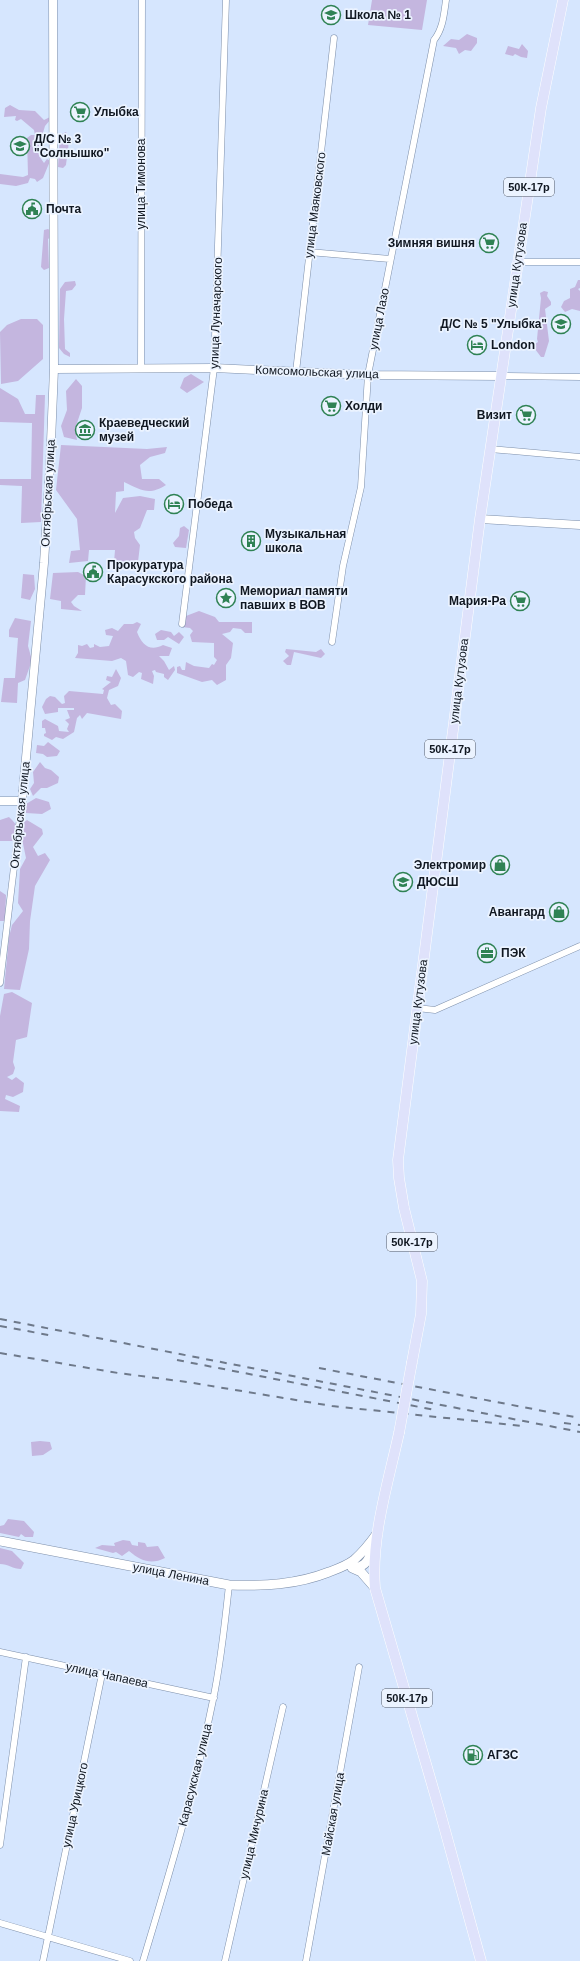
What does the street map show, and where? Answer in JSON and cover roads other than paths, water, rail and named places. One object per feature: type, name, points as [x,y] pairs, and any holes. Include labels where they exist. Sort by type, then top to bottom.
[{"type":"main road","name":"улица Кутузова","points":[[378,1532],[421,1314],[422,1281],[404,1208],[399,1178],[398,1160],[480,519],[541,108],[563,0]]},
{"type":"main road","name":"50К-17р","points":[[378,1532],[371,1564],[375,1588],[438,1805],[480,1961]]},
{"type":"main road","name":"улица Ленина","points":[[355,1564],[378,1532]]},
{"type":"main road","name":"улица Ленина","points":[[0,1541],[229,1585],[265,1586],[315,1578],[341,1567],[355,1564],[364,1557],[371,1564]]},
{"type":"main road","points":[[355,1564],[375,1588]]},
{"type":"street","name":"Октябрьская улица","points":[[0,983],[22,801],[44,563],[54,369],[53,0]]},
{"type":"street","name":"улица Тимонова","points":[[141,367],[142,0]]},
{"type":"street","name":"улица Луначарского","points":[[182,624],[214,368],[226,0]]},
{"type":"street","name":"улица Лазо","points":[[332,642],[343,566],[360,487],[368,375],[434,40],[438,34],[442,21],[446,0]]},
{"type":"street","name":"улица Маяковского","points":[[296,372],[334,38]]},
{"type":"street","points":[[309,252],[390,259]]},
{"type":"street","points":[[517,262],[580,262]]},
{"type":"street","name":"Комсомольская улица","points":[[54,369],[141,367],[214,368],[368,375],[580,377]]},
{"type":"street","points":[[490,449],[580,457]]},
{"type":"street","points":[[480,519],[580,526]]},
{"type":"street","points":[[0,801],[22,801]]},
{"type":"street","points":[[417,1008],[435,1010],[580,946]]},
{"type":"street","name":"Карасукская улица","points":[[143,1961],[175,1854],[214,1698],[229,1585]]},
{"type":"street","name":"улица Чапаева","points":[[0,1652],[214,1698]]},
{"type":"street","points":[[0,1845],[26,1657]]},
{"type":"street","name":"Майская улица","points":[[306,1961],[359,1667]]},
{"type":"street","name":"улица Урицкого","points":[[43,1961],[102,1674]]},
{"type":"street","name":"улица Мичурина","points":[[225,1961],[283,1707]]},
{"type":"street","points":[[0,1923],[130,1961]]},
{"type":"railway","points":[[0,1319],[580,1432]]},
{"type":"railway","points":[[0,1326],[54,1336]]},
{"type":"railway","points":[[0,1353],[332,1406],[523,1426]]},
{"type":"railway","points":[[177,1360],[435,1410]]},
{"type":"railway","points":[[319,1368],[580,1418]]},
{"type":"railway","points":[[564,1423],[580,1425]]},
{"type":"place","name":"Школа № 1","points":[[331,15]]},
{"type":"place","name":"Улыбка","points":[[80,112]]},
{"type":"place","name":"Д/С № 3 \"Солнышко\"","points":[[20,146]]},
{"type":"place","name":"Почта","points":[[32,209]]},
{"type":"place","name":"Зимняя вишня","points":[[489,243]]},
{"type":"place","name":"Д/С № 5 \"Улыбка\"","points":[[561,324]]},
{"type":"place","name":"London","points":[[477,345]]},
{"type":"place","name":"Холди","points":[[331,406]]},
{"type":"place","name":"Визит","points":[[526,415]]},
{"type":"place","name":"Краеведческий музей","points":[[85,430]]},
{"type":"place","name":"Победа","points":[[174,504]]},
{"type":"place","name":"Музыкальная школа","points":[[251,541]]},
{"type":"place","name":"Прокуратура Карасукского района","points":[[93,572]]},
{"type":"place","name":"Мемориал памяти павших в ВОВ","points":[[226,598]]},
{"type":"place","name":"Мария-Ра","points":[[520,601]]},
{"type":"place","name":"Электромир","points":[[500,865]]},
{"type":"place","name":"ДЮСШ","points":[[403,882]]},
{"type":"place","name":"Авангард","points":[[559,912]]},
{"type":"place","name":"ПЭК","points":[[487,953]]},
{"type":"place","name":"АГЗС","points":[[473,1755]]}]
